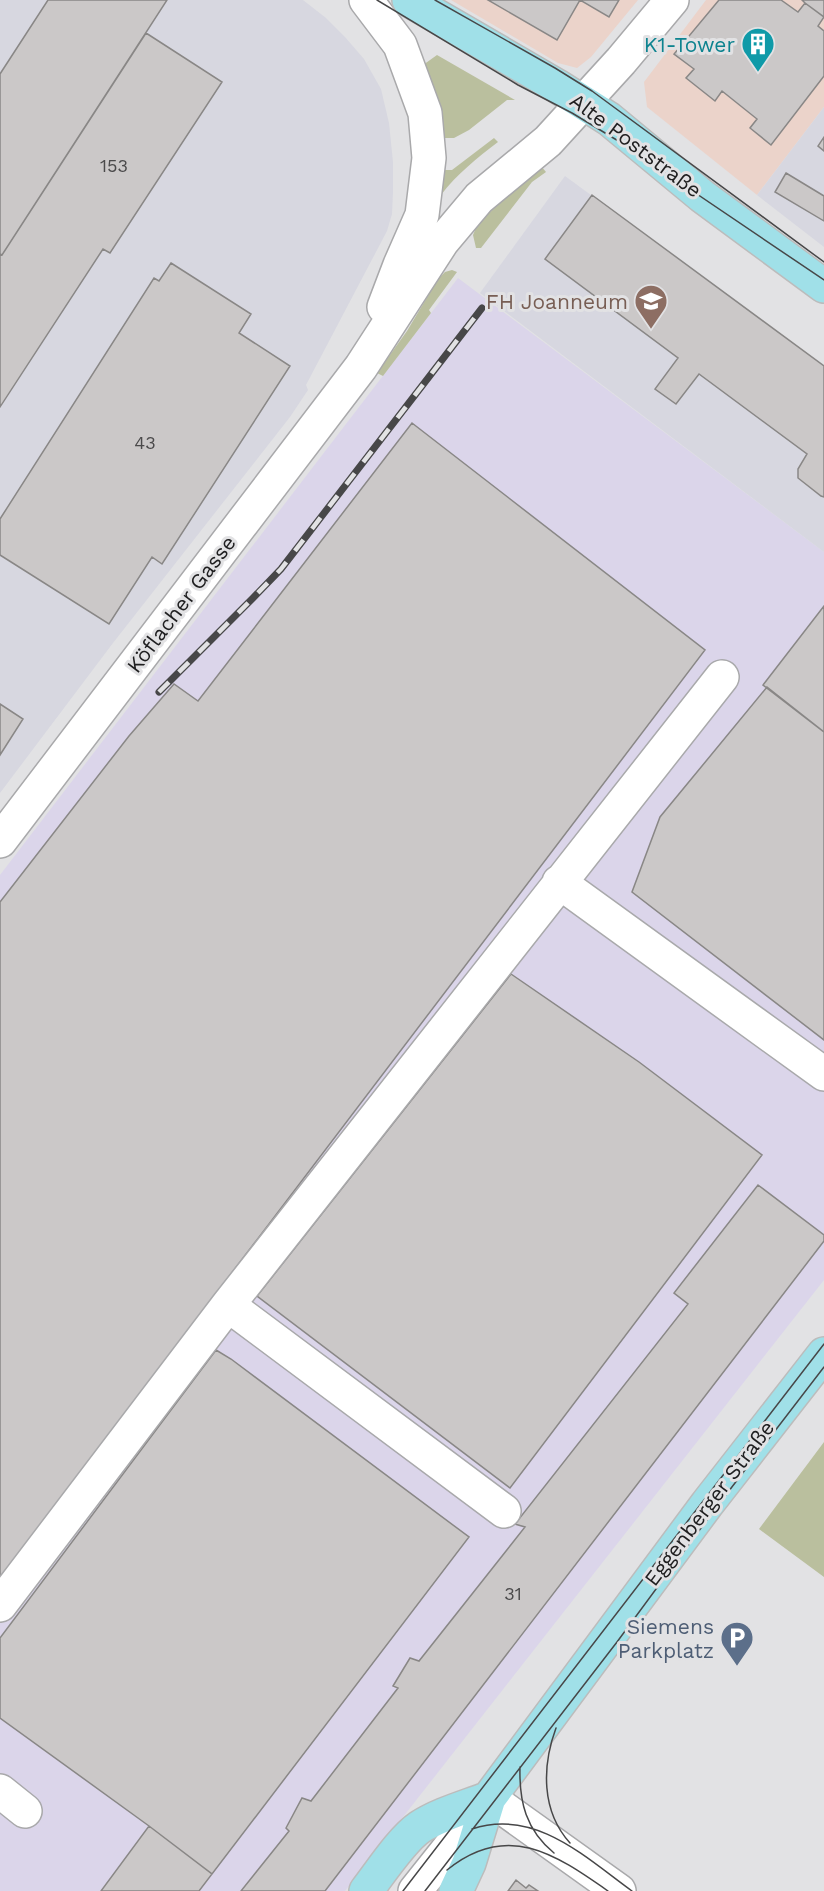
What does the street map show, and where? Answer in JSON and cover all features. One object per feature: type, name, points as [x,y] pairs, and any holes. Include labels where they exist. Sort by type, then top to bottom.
[{"type":"main road","name":"Alte Poststraße","points":[[409,0],[583,102],[618,126],[702,196],[824,286]]},
{"type":"main road","name":"Eggenberger Straße","points":[[456,1891],[469,1863],[489,1798],[707,1504],[824,1354]]},
{"type":"main road","points":[[366,1891],[394,1854],[418,1828],[489,1798]]},
{"type":"street","name":"Köflacher Gasse","points":[[361,367],[422,215],[429,158],[425,113],[400,45],[366,0]]},
{"type":"street","name":"Köflacher Gasse","points":[[0,841],[361,367],[442,242],[479,198],[548,141],[672,0]]},
{"type":"street","points":[[0,1605],[228,1305],[722,677]]},
{"type":"street","points":[[559,882],[824,1074]]},
{"type":"street","points":[[228,1305],[504,1511]]},
{"type":"street","points":[[0,1791],[25,1811]]},
{"type":"street","points":[[415,1891],[489,1798],[619,1891]]},
{"type":"shaded area","points":[[0,0],[303,0],[345,37],[364,59],[381,89],[389,123],[393,192],[392,214],[387,231],[306,385],[308,390],[290,417],[113,643],[0,793]]},
{"type":"shaded area","points":[[451,0],[638,0],[591,57],[577,68],[558,63]]},
{"type":"shaded area","points":[[706,0],[824,0],[824,107],[757,195],[647,107],[644,82]]},
{"type":"shaded area","points":[[824,107],[824,247],[757,195]]},
{"type":"shaded area","name":"FH Joanneum","points":[[565,176],[824,366],[824,552],[480,293]]},
{"type":"shaded area","points":[[458,278],[824,552],[824,1280],[345,1891],[0,1891],[0,875]]},
{"type":"green space","points":[[437,55],[515,100],[507,100],[469,130],[454,138],[439,138],[423,65]]},
{"type":"green space","points":[[494,138],[498,142],[461,173],[441,195],[438,195],[438,170],[452,170]]},
{"type":"green space","points":[[541,166],[546,172],[532,182],[481,248],[476,248],[473,235],[478,223]]},
{"type":"green space","points":[[452,270],[457,272],[429,310],[431,313],[383,376],[377,373],[407,331],[438,279],[445,272]]},
{"type":"green space","points":[[824,1442],[824,1577],[759,1529]]},
{"type":"building","points":[[48,0],[167,0],[2,255],[0,254],[0,74]]},
{"type":"building","points":[[488,0],[580,0],[557,40]]},
{"type":"building","points":[[580,0],[619,0],[609,17]]},
{"type":"building","name":"K1-Tower","points":[[719,0],[781,0],[798,12],[805,3],[824,17],[818,26],[824,31],[824,76],[771,145],[750,128],[757,119],[722,91],[715,101],[686,78],[694,69],[674,54]]},
{"type":"building","points":[[802,0],[824,0],[824,17],[805,3]]},
{"type":"building","points":[[146,33],[222,82],[110,253],[103,249],[0,407],[0,254],[2,255]]},
{"type":"building","points":[[824,137],[824,151],[818,146]]},
{"type":"building","points":[[786,173],[824,196],[824,221],[775,192]]},
{"type":"building","name":"FH Joanneum","points":[[592,195],[824,366],[824,497],[798,478],[798,469],[807,454],[699,374],[676,404],[655,389],[678,358],[545,259]]},
{"type":"building","points":[[171,263],[251,314],[239,333],[290,366],[162,564],[152,557],[109,624],[0,555],[0,519],[154,278],[159,281]]},
{"type":"building","points":[[412,423],[705,650],[0,1578],[0,902],[129,736],[174,684],[198,701]]},
{"type":"building","points":[[824,606],[824,732],[763,685]]},
{"type":"building","points":[[767,687],[824,732],[824,1040],[632,892],[660,817]]},
{"type":"building","points":[[0,704],[23,719],[0,755]]},
{"type":"building","points":[[511,974],[639,1062],[762,1155],[510,1488],[257,1296]]},
{"type":"building","points":[[758,1185],[824,1235],[824,1241],[325,1891],[241,1891],[289,1831],[286,1828],[302,1798],[311,1801],[398,1688],[393,1686],[410,1658],[419,1661],[525,1527],[515,1524],[688,1304],[674,1293]]},
{"type":"building","points":[[216,1350],[469,1537],[212,1874],[0,1718],[0,1638]]},
{"type":"building","points":[[149,1826],[212,1874],[199,1891],[101,1891]]},
{"type":"building","points":[[516,1880],[526,1888],[529,1885],[538,1891],[508,1891]]},
{"type":"tram line","points":[[377,0],[518,85],[572,113],[620,142],[824,280]]},
{"type":"tram line","points":[[435,0],[592,91],[824,262]]},
{"type":"tram line","points":[[403,1891],[824,1344]]},
{"type":"tram line","points":[[425,1891],[617,1642],[824,1367]]},
{"type":"tram line","points":[[556,1728],[548,1758],[547,1788],[554,1817],[570,1843]]},
{"type":"tram line","points":[[520,1767],[521,1792],[526,1814],[537,1835],[554,1853]]},
{"type":"tram line","points":[[472,1829],[495,1824],[517,1825],[538,1830],[577,1851],[632,1891]]},
{"type":"tram line","points":[[447,1870],[469,1855],[490,1847],[510,1845],[530,1848],[550,1855],[608,1891]]},
{"type":"railway","points":[[159,692],[281,569],[482,308]]},
{"type":"place","name":"K1-Tower","points":[[758,73]]},
{"type":"place","name":"FH Joanneum","points":[[651,330]]},
{"type":"place","name":"Siemens Parkplatz","points":[[737,1667]]}]
